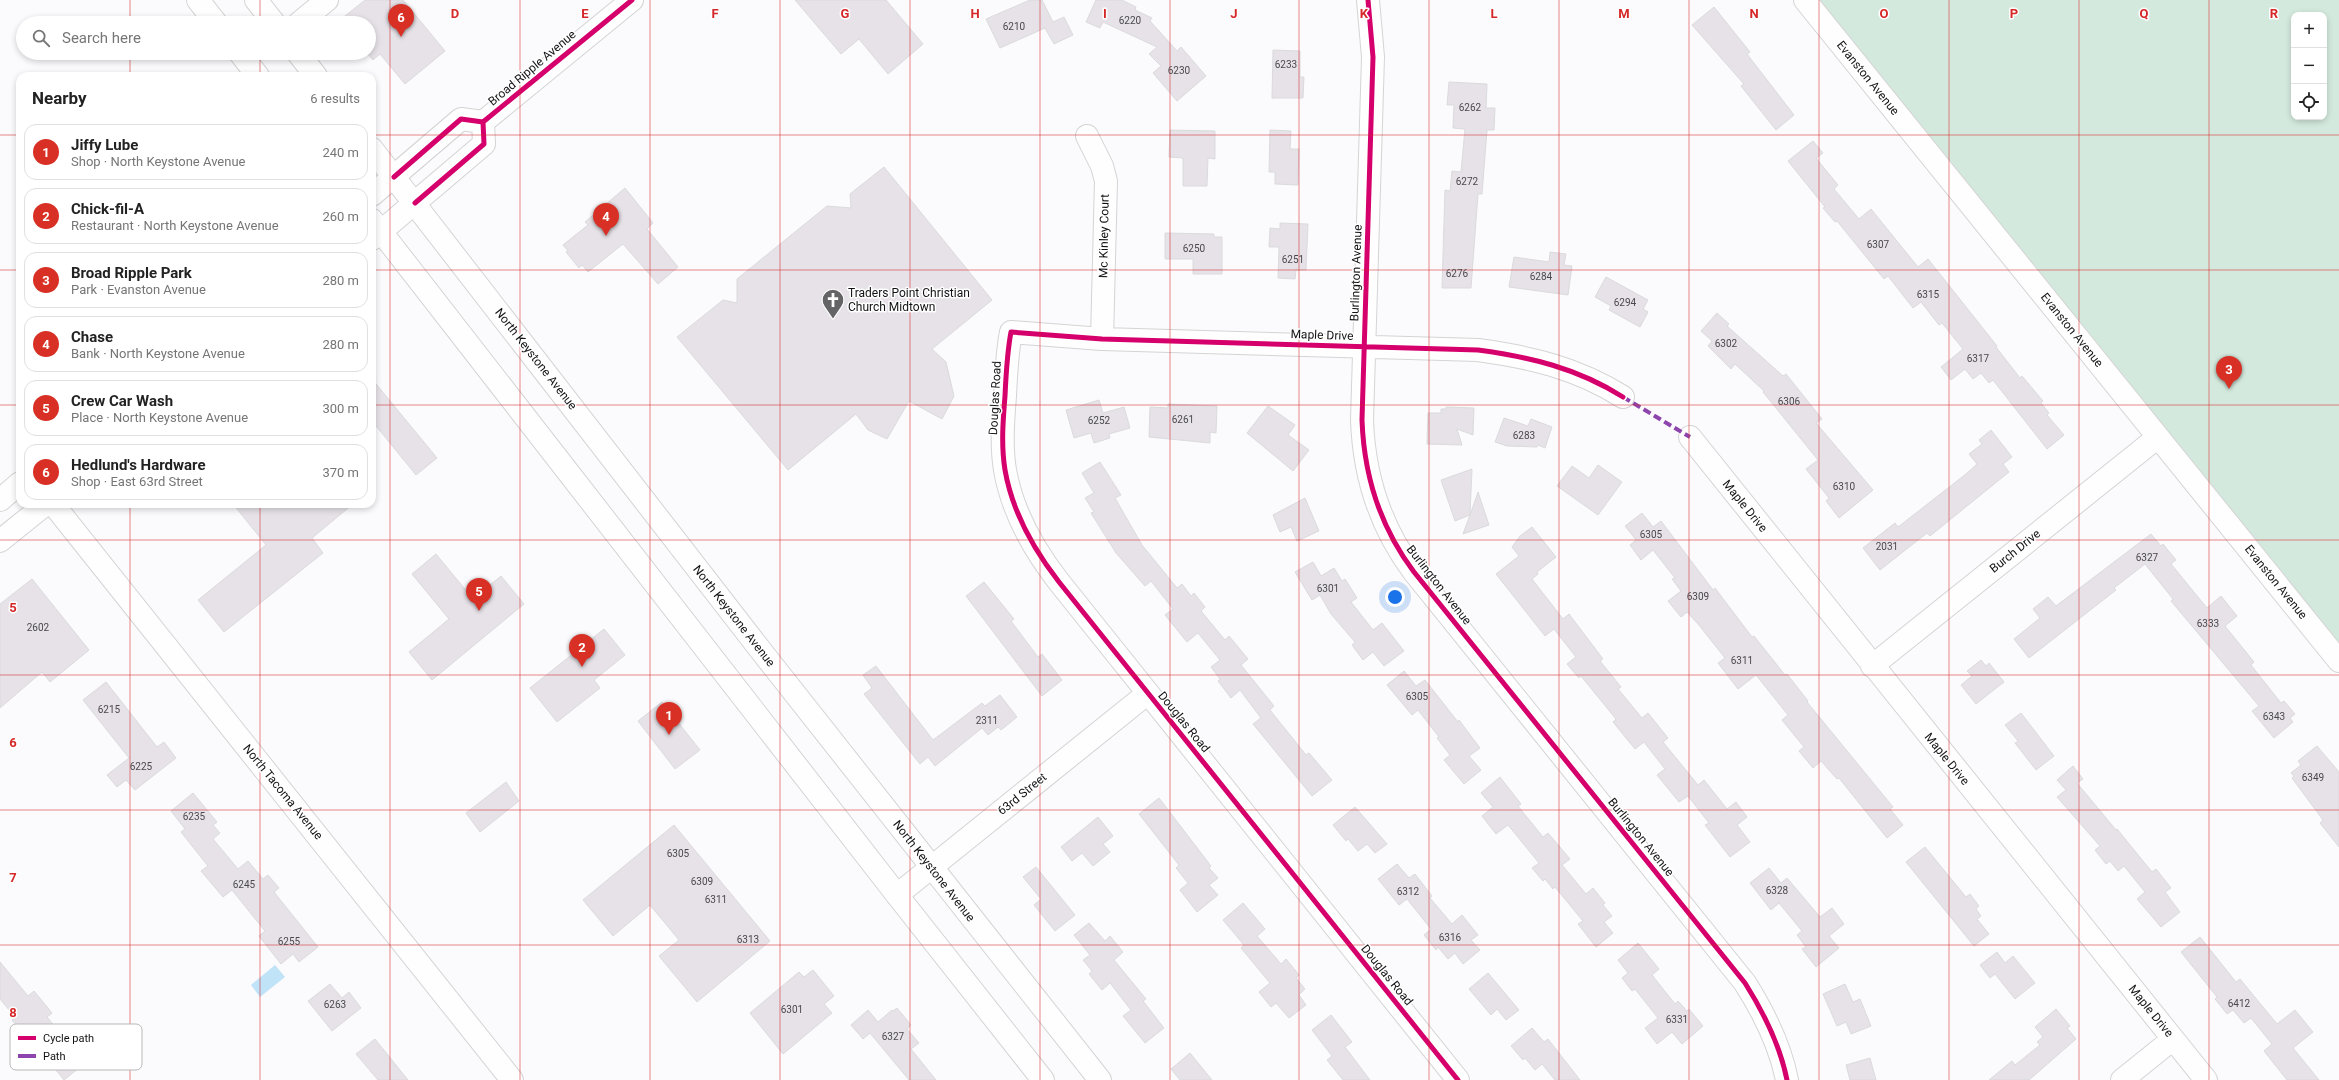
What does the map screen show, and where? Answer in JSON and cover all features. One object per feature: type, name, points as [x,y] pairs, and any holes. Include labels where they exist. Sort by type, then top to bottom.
[{"type":"street","points":[[198,0],[211,16]]},
{"type":"street","points":[[256,0],[269,16]]},
{"type":"street","points":[[307,16],[327,0]]},
{"type":"street","name":"Broad Ripple Avenue","points":[[483,122],[632,0]]},
{"type":"street","name":"Burlington Avenue","points":[[1368,0],[1373,57],[1363,346],[1362,420],[1366,468],[1373,496],[1393,541],[1414,572],[1745,983],[1771,1031],[1787,1080]]},
{"type":"street","name":"Evanston Avenue","points":[[1805,0],[2339,660]]},
{"type":"street","points":[[245,60],[255,72]]},
{"type":"street","points":[[303,60],[313,72]]},
{"type":"street","points":[[376,192],[461,119],[483,122],[484,144],[415,203],[376,229]]},
{"type":"street","name":"Mc Kinley Court","points":[[1087,136],[1102,166],[1106,181],[1102,339]]},
{"type":"street","name":"North Keystone Avenue","points":[[376,154],[931,867],[1100,1080]]},
{"type":"street","points":[[376,231],[1044,1080]]},
{"type":"street","name":"Maple Drive","points":[[1011,332],[1102,339],[1478,350],[1511,354],[1545,362],[1573,371],[1623,397]]},
{"type":"street","name":"Douglas Road","points":[[1011,332],[1008,351],[1003,447],[1005,469],[1016,507],[1032,542],[1053,575],[1458,1080]]},
{"type":"street","name":"Maple Drive","points":[[1690,437],[1872,666],[2206,1080]]},
{"type":"street","name":"Burch Drive","points":[[1872,666],[2158,437]]},
{"type":"street","points":[[0,500],[16,486]]},
{"type":"street","points":[[0,541],[41,508]]},
{"type":"street","name":"North Tacoma Avenue","points":[[56,508],[512,1080]]},
{"type":"street","name":"63rd Street","points":[[897,895],[1148,693]]},
{"type":"street","points":[[2122,1080],[2173,1039]]},
{"type":"green space","points":[[1805,0],[2339,0],[2339,662]]},
{"type":"water","points":[[275,965],[285,977],[260,997],[251,985]]},
{"type":"building","points":[[365,0],[403,0],[445,51],[405,84],[380,54],[376,57],[376,16],[345,16]]},
{"type":"building","points":[[795,0],[886,0],[923,44],[888,74],[859,39],[841,54]]},
{"type":"building","points":[[1030,0],[1042,0],[1053,22],[1064,17],[1073,35],[1054,44],[1045,28],[1000,48],[986,19]]},
{"type":"building","points":[[1096,0],[1122,0],[1136,7],[1135,10],[1152,18],[1150,21],[1177,51],[1181,47],[1206,76],[1177,101],[1153,73],[1161,66],[1149,54],[1157,47],[1103,22],[1100,28],[1086,22]]},
{"type":"building","points":[[1714,7],[1750,52],[1747,54],[1794,115],[1776,130],[1741,86],[1744,84],[1692,25]]},
{"type":"building","points":[[1273,50],[1300,51],[1300,77],[1304,77],[1303,98],[1272,98]]},
{"type":"building","points":[[1449,82],[1487,84],[1486,108],[1495,108],[1494,130],[1487,130],[1482,194],[1478,194],[1471,288],[1442,288],[1445,190],[1450,191],[1452,171],[1461,172],[1465,129],[1453,128],[1454,105],[1447,105]]},
{"type":"building","points":[[1170,130],[1215,131],[1215,159],[1208,158],[1207,186],[1183,186],[1183,158],[1169,157]]},
{"type":"building","points":[[1270,130],[1291,131],[1290,149],[1299,149],[1298,185],[1275,184],[1275,172],[1269,172]]},
{"type":"building","points":[[1813,141],[1823,153],[1816,158],[1838,185],[1834,189],[1859,219],[1871,209],[1918,267],[1928,259],[1997,346],[1996,347],[2020,378],[2022,376],[2043,401],[2041,403],[2049,413],[2047,415],[2064,435],[2047,449],[1993,380],[1989,383],[1981,373],[1973,379],[1965,369],[1951,380],[1941,367],[1963,349],[1942,323],[1939,325],[1921,302],[1913,308],[1888,276],[1884,279],[1837,221],[1835,222],[1823,208],[1825,207],[1788,161]]},
{"type":"building","name":"Traders Point Christian Church Midtown","points":[[884,167],[992,300],[932,349],[946,362],[954,396],[942,419],[909,401],[887,439],[868,430],[856,414],[788,470],[677,337],[723,300],[737,303],[737,279],[827,206],[851,208],[850,194]]},
{"type":"building","points":[[625,188],[653,223],[647,229],[678,267],[658,284],[623,244],[588,272],[582,265],[579,268],[566,252],[568,251],[563,245],[588,225],[585,222]]},
{"type":"building","points":[[1280,223],[1308,224],[1306,270],[1296,270],[1295,279],[1278,278],[1279,247],[1269,247],[1270,228],[1280,229]]},
{"type":"building","points":[[1165,233],[1214,234],[1214,237],[1222,237],[1222,274],[1193,274],[1193,259],[1165,259]]},
{"type":"building","points":[[1550,252],[1566,254],[1564,265],[1572,266],[1568,295],[1509,287],[1514,257],[1549,262]]},
{"type":"building","points":[[1606,277],[1648,300],[1643,309],[1648,312],[1640,327],[1609,310],[1611,306],[1595,297]]},
{"type":"building","points":[[1717,313],[1729,324],[1727,326],[1783,376],[1786,374],[1822,419],[1816,423],[1873,490],[1839,518],[1826,501],[1829,498],[1806,469],[1818,460],[1763,392],[1764,391],[1735,364],[1731,369],[1708,346],[1712,341],[1701,331]]},
{"type":"building","points":[[376,384],[437,458],[416,475],[376,426]]},
{"type":"building","points":[[1099,400],[1103,413],[1124,407],[1130,428],[1109,434],[1110,438],[1094,443],[1091,433],[1074,438],[1066,410]]},
{"type":"building","points":[[1168,404],[1217,406],[1216,433],[1210,432],[1210,443],[1149,437],[1150,407],[1168,408]]},
{"type":"building","points":[[1268,406],[1295,425],[1288,435],[1309,450],[1293,471],[1247,433]]},
{"type":"building","points":[[1446,407],[1474,408],[1473,435],[1457,429],[1462,445],[1427,444],[1428,413],[1441,413],[1441,409],[1446,409]]},
{"type":"building","points":[[1504,418],[1528,426],[1531,419],[1552,427],[1545,448],[1538,445],[1537,447],[1507,446],[1495,442]]},
{"type":"building","points":[[1991,430],[2012,457],[2003,464],[2009,472],[1930,536],[1927,533],[1880,570],[1863,548],[1895,523],[1898,527],[1977,464],[1969,454],[1982,444],[1979,440]]},
{"type":"building","points":[[1100,462],[1121,495],[1115,498],[1142,545],[1177,588],[1182,584],[1191,596],[1194,593],[1205,607],[1201,611],[1225,640],[1229,636],[1248,659],[1241,665],[1274,706],[1270,710],[1306,755],[1309,753],[1332,780],[1312,796],[1253,724],[1261,718],[1240,690],[1231,698],[1218,681],[1220,679],[1211,667],[1220,660],[1198,633],[1187,642],[1165,615],[1173,609],[1151,581],[1145,586],[1116,553],[1091,513],[1094,512],[1085,498],[1094,493],[1082,473]]},
{"type":"building","points":[[1598,465],[1622,482],[1598,515],[1557,486],[1572,466],[1589,478]]},
{"type":"building","points":[[1472,469],[1470,515],[1455,521],[1441,480]]},
{"type":"building","points":[[1478,492],[1489,525],[1463,534]]},
{"type":"building","points":[[1305,498],[1319,531],[1297,541],[1291,527],[1280,532],[1273,515]]},
{"type":"building","points":[[236,508],[348,508],[312,538],[323,553],[224,632],[198,600],[266,545]]},
{"type":"building","points":[[1642,513],[1653,527],[1661,521],[1713,590],[1715,588],[1752,637],[1754,636],[1785,675],[1787,674],[1808,701],[1807,702],[1893,807],[1890,809],[1903,825],[1887,838],[1839,778],[1837,779],[1821,761],[1813,768],[1799,751],[1804,747],[1782,720],[1788,715],[1756,675],[1738,689],[1718,663],[1725,658],[1698,624],[1687,612],[1681,617],[1668,601],[1681,591],[1672,579],[1675,578],[1653,550],[1641,560],[1630,545],[1636,540],[1625,526]]},
{"type":"building","points":[[1532,527],[1556,557],[1537,572],[1538,574],[1532,579],[1563,619],[1569,614],[1603,659],[1600,661],[1621,687],[1618,689],[1642,718],[1648,713],[1668,738],[1663,742],[1698,785],[1704,780],[1727,809],[1736,802],[1747,817],[1737,825],[1750,842],[1730,857],[1705,825],[1709,823],[1688,796],[1679,802],[1657,775],[1665,769],[1644,742],[1635,749],[1613,722],[1616,719],[1581,676],[1579,678],[1567,664],[1576,657],[1554,629],[1545,636],[1496,574],[1519,556],[1512,547],[1520,536]]},
{"type":"building","points":[[2151,534],[2161,546],[2163,544],[2176,560],[2171,564],[2207,608],[2221,596],[2237,616],[2225,626],[2254,662],[2251,665],[2281,703],[2284,701],[2295,714],[2290,718],[2293,722],[2274,738],[2252,711],[2259,706],[2171,601],[2173,599],[2145,564],[2114,588],[2116,590],[2029,658],[2014,639],[2040,618],[2033,609],[2048,597],[2056,606]]},
{"type":"building","points":[[436,554],[473,599],[501,576],[524,604],[432,680],[409,652],[449,619],[412,574]]},
{"type":"building","points":[[1313,562],[1321,576],[1334,568],[1342,581],[1345,579],[1357,598],[1351,602],[1373,630],[1382,623],[1404,651],[1384,666],[1373,652],[1363,660],[1352,645],[1355,642],[1331,614],[1320,595],[1312,600],[1295,572]]},
{"type":"building","points":[[32,579],[89,650],[50,682],[42,672],[0,708],[0,604]]},
{"type":"building","points":[[984,582],[1014,619],[1011,621],[1038,657],[1042,654],[1062,680],[1042,696],[966,596]]},
{"type":"building","points":[[604,629],[625,655],[594,680],[600,688],[557,722],[530,688]]},
{"type":"building","points":[[1981,660],[1986,666],[1989,663],[2004,682],[1976,704],[1961,685],[1972,676],[1967,671]]},
{"type":"building","points":[[876,666],[933,740],[982,703],[985,706],[1000,695],[1017,717],[1001,730],[998,727],[988,735],[982,728],[935,766],[928,757],[920,764],[864,694],[872,688],[863,675]]},
{"type":"building","points":[[1404,671],[1416,686],[1425,680],[1458,722],[1459,720],[1480,748],[1469,756],[1481,770],[1464,784],[1444,760],[1450,755],[1437,738],[1439,737],[1418,710],[1412,715],[1387,685]]},
{"type":"building","points":[[106,682],[157,747],[164,742],[176,758],[135,790],[126,780],[117,787],[107,775],[129,758],[83,700]]},
{"type":"building","points":[[662,702],[700,750],[675,769],[638,721]]},
{"type":"building","points":[[2021,713],[2054,756],[2036,770],[2015,743],[2018,741],[2005,725]]},
{"type":"building","points":[[2317,746],[2339,772],[2339,847],[2320,823],[2323,820],[2292,778],[2294,776],[2291,773],[2301,765],[2298,761]]},
{"type":"building","points":[[2073,766],[2083,779],[2077,783],[2152,872],[2156,869],[2171,888],[2165,892],[2180,912],[2161,927],[2137,899],[2145,892],[2124,866],[2118,871],[2110,861],[2106,864],[2095,850],[2100,846],[2057,797],[2066,790],[2057,780]]},
{"type":"building","points":[[1500,777],[1521,804],[1518,806],[1543,837],[1548,833],[1570,859],[1562,865],[1586,894],[1593,888],[1605,903],[1603,905],[1612,916],[1604,922],[1613,933],[1596,947],[1578,924],[1583,921],[1555,887],[1553,889],[1545,879],[1543,881],[1532,868],[1539,863],[1508,825],[1496,834],[1482,816],[1493,807],[1481,793]]},
{"type":"building","points":[[506,782],[519,801],[480,832],[466,813]]},
{"type":"building","points":[[193,793],[217,822],[213,825],[220,833],[213,839],[238,869],[248,861],[263,879],[268,875],[279,888],[274,892],[318,947],[299,962],[293,954],[281,964],[259,936],[265,931],[232,890],[223,897],[201,871],[208,866],[181,832],[185,829],[171,811]]},
{"type":"building","points":[[1159,798],[1211,866],[1209,868],[1218,878],[1209,885],[1218,895],[1197,912],[1180,890],[1188,883],[1176,868],[1179,865],[1139,814]]},
{"type":"building","points":[[1355,807],[1387,844],[1375,853],[1367,844],[1358,851],[1348,839],[1346,841],[1333,825]]},
{"type":"building","points":[[1098,817],[1113,836],[1103,844],[1110,852],[1093,866],[1082,853],[1072,861],[1061,847]]},
{"type":"building","points":[[674,825],[770,941],[697,1002],[659,956],[679,940],[650,905],[613,936],[583,900]]},
{"type":"building","points":[[1925,847],[1966,897],[1970,894],[1979,906],[1976,909],[1981,916],[1977,919],[1989,934],[1974,946],[1906,862]]},
{"type":"building","points":[[1397,864],[1409,878],[1415,874],[1432,896],[1430,898],[1452,924],[1462,915],[1478,935],[1471,940],[1480,950],[1463,964],[1455,953],[1448,959],[1438,947],[1436,950],[1424,935],[1431,929],[1407,899],[1399,905],[1378,879]]},
{"type":"building","points":[[1036,867],[1075,915],[1055,931],[1034,905],[1041,899],[1023,877]]},
{"type":"building","points":[[1769,868],[1781,883],[1787,878],[1820,917],[1832,908],[1844,924],[1829,936],[1839,948],[1816,967],[1802,949],[1806,947],[1797,935],[1802,931],[1779,903],[1771,910],[1750,883]]},
{"type":"building","points":[[1243,903],[1265,929],[1257,936],[1281,964],[1286,959],[1299,975],[1296,978],[1305,989],[1299,995],[1306,1005],[1289,1018],[1276,1003],[1271,1007],[1259,992],[1270,983],[1241,948],[1244,945],[1223,920]]},
{"type":"building","points":[[1089,923],[1105,941],[1110,936],[1123,952],[1114,960],[1146,999],[1143,1001],[1164,1028],[1145,1043],[1123,1016],[1131,1010],[1110,983],[1102,990],[1089,974],[1092,971],[1083,960],[1090,955],[1074,935]]},
{"type":"building","points":[[2200,937],[2236,982],[2240,979],[2277,1024],[2295,1010],[2313,1032],[2293,1048],[2319,1080],[2287,1080],[2264,1051],[2272,1044],[2251,1018],[2244,1023],[2233,1010],[2227,1014],[2215,999],[2217,997],[2181,952]]},
{"type":"building","points":[[1638,943],[1659,969],[1652,975],[1675,1004],[1678,1001],[1687,1011],[1689,1009],[1703,1026],[1682,1044],[1672,1032],[1657,1044],[1645,1028],[1658,1018],[1635,989],[1632,991],[1622,978],[1628,973],[1618,960]]},
{"type":"building","points":[[1997,952],[2005,963],[2013,956],[2035,983],[2015,999],[1995,974],[1990,978],[1980,965]]},
{"type":"building","points":[[0,962],[28,996],[34,991],[52,1013],[47,1017],[53,1024],[15,1024],[12,1020],[15,1017],[0,999]]},
{"type":"building","points":[[813,970],[834,996],[824,1004],[832,1013],[783,1054],[750,1013],[799,972],[804,977]]},
{"type":"building","points":[[1488,973],[1519,1010],[1506,1020],[1497,1009],[1491,1015],[1469,989]]},
{"type":"building","points":[[330,984],[342,998],[349,992],[361,1008],[332,1031],[308,1001]]},
{"type":"building","points":[[1845,984],[1853,1002],[1860,999],[1871,1026],[1851,1034],[1846,1022],[1837,1026],[1823,994]]},
{"type":"building","points":[[897,1008],[911,1025],[907,1029],[919,1043],[911,1049],[936,1080],[909,1080],[870,1033],[863,1039],[851,1025],[868,1010],[878,1022],[892,1010],[893,1011]]},
{"type":"building","points":[[2056,1009],[2070,1026],[2067,1028],[2076,1039],[2029,1080],[1989,1080],[2012,1061],[2015,1065],[2040,1045],[2037,1042],[2043,1037],[2035,1027]]},
{"type":"building","points":[[1331,1015],[1352,1042],[1345,1047],[1370,1080],[1343,1080],[1327,1060],[1332,1056],[1312,1030]]},
{"type":"building","points":[[1532,1028],[1544,1042],[1548,1039],[1580,1080],[1555,1080],[1542,1064],[1535,1070],[1525,1058],[1523,1060],[1511,1046]]},
{"type":"building","points":[[375,1039],[408,1080],[378,1080],[356,1054]]},
{"type":"building","points":[[1190,1053],[1212,1080],[1180,1080],[1171,1069]]},
{"type":"building","points":[[1870,1058],[1876,1080],[1850,1080],[1846,1065]]},
{"type":"building","points":[[56,1070],[76,1070],[64,1080]]},
{"type":"marked path","points":[[1623,397],[1690,437]]},
{"type":"cycle path","points":[[483,122],[632,0]]},
{"type":"cycle path","points":[[1368,0],[1373,57],[1362,420],[1363,441],[1370,481],[1383,519],[1402,555],[1414,572],[1745,983],[1759,1006],[1776,1042],[1787,1080]]},
{"type":"cycle path","points":[[394,177],[461,119],[483,122]]},
{"type":"cycle path","points":[[415,203],[484,144],[483,122]]},
{"type":"cycle path","points":[[1458,1080],[1059,582],[1041,557],[1019,515],[1008,485],[1005,470],[1003,424],[1007,364],[1011,332],[1102,339],[1478,350],[1516,356],[1553,365],[1588,378],[1623,397]]},
{"type":"place","name":"Hedlund's Hardware","points":[[401,37]]},
{"type":"place","name":"Chase","points":[[606,236]]},
{"type":"place","name":"Traders Point Christian Church Midtown","points":[[833,320]]},
{"type":"place","name":"Broad Ripple Park","points":[[2229,389]]},
{"type":"place","name":"Crew Car Wash","points":[[479,611]]},
{"type":"place","name":"Chick-fil-A","points":[[582,667]]},
{"type":"place","name":"Jiffy Lube","points":[[669,735]]}]
